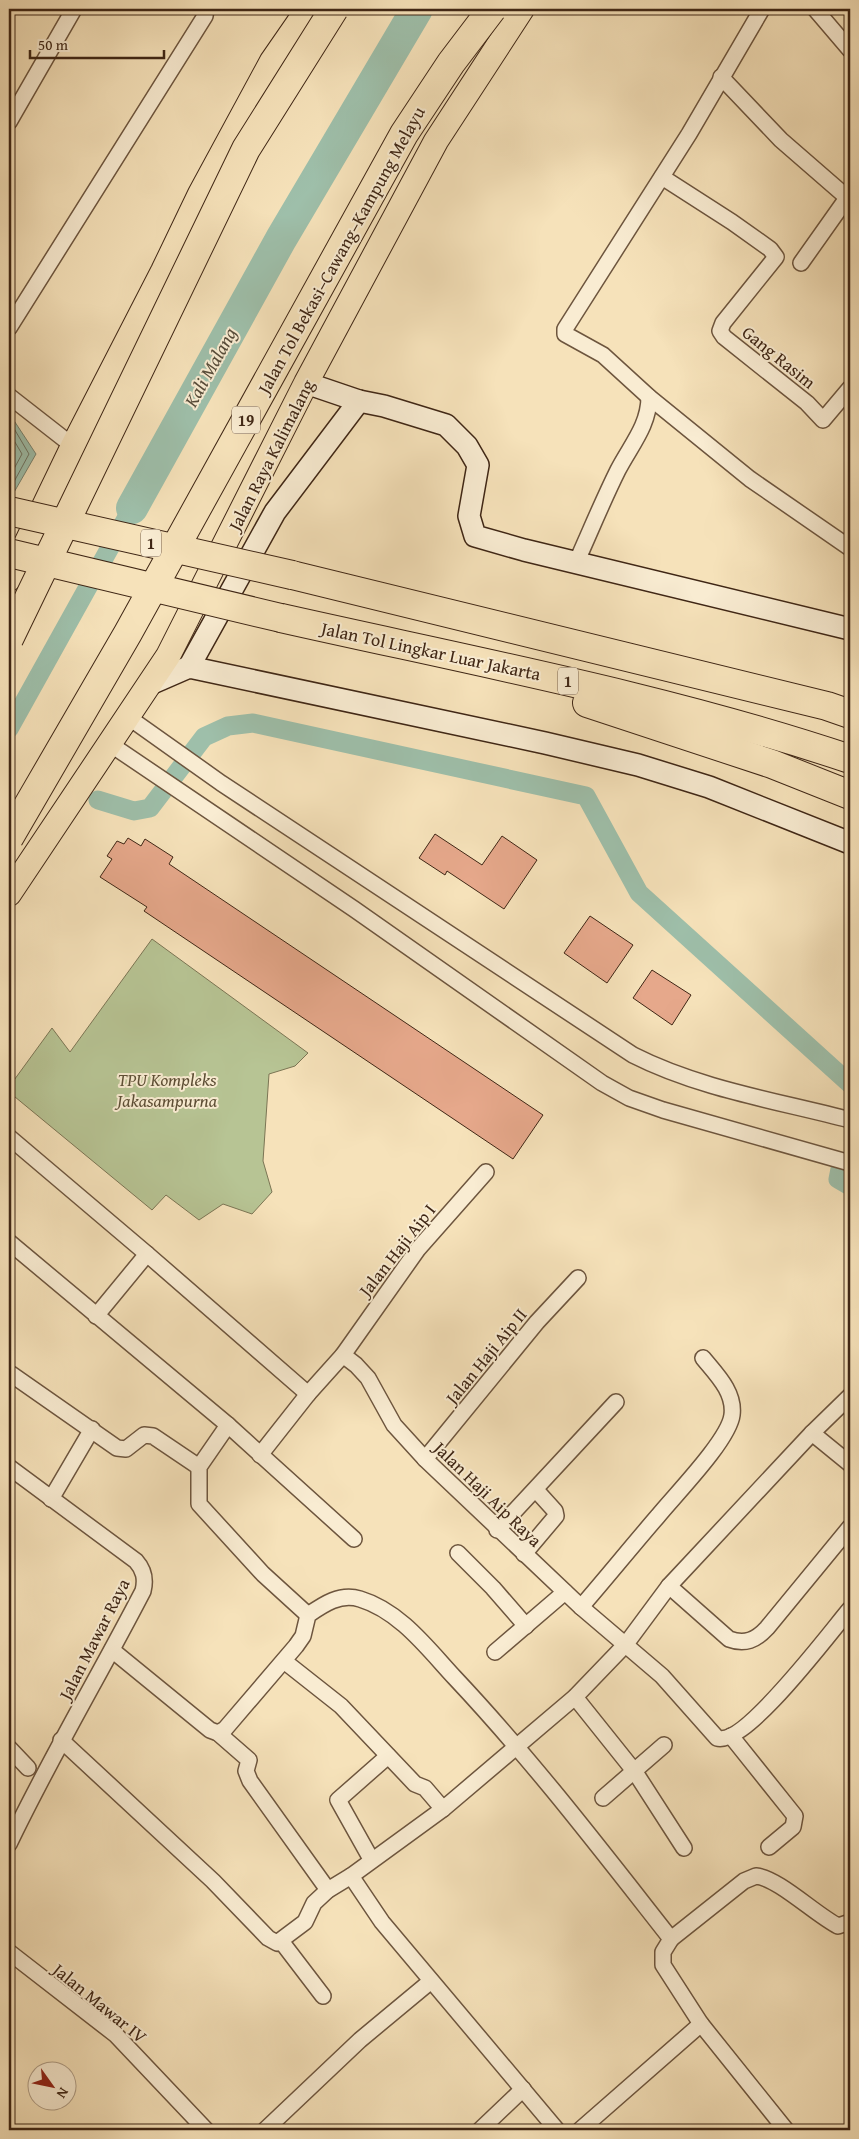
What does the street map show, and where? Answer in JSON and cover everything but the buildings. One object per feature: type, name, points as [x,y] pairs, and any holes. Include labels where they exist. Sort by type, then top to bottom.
[{"type":"highway","points":[[9,639],[246,149],[334,9]]},
{"type":"highway","name":"Jalan Tol Bekasi–Cawang–Kampung Melayu","points":[[9,838],[128,633],[404,134],[451,62],[492,9]]},
{"type":"highway","name":"1","points":[[9,511],[292,575],[842,710]]},
{"type":"highway","name":"Jalan Tol Lingkar Luar Jakarta","points":[[9,554],[281,618],[578,684],[759,729],[850,759]]},
{"type":"highway","points":[[426,650],[772,764],[850,795]]},
{"type":"main road","points":[[9,579],[73,446],[163,271],[200,194],[272,61],[308,9]]},
{"type":"main road","name":"Jalan Raya Kalimalang","points":[[9,894],[150,684],[184,626],[306,383],[436,141],[522,9]]},
{"type":"street","points":[[9,122],[74,9]]},
{"type":"street","points":[[9,328],[205,16],[205,9]]},
{"type":"street","points":[[762,9],[662,177],[565,329],[565,334],[569,338],[603,355],[750,478],[850,548]]},
{"type":"street","points":[[815,9],[850,50]]},
{"type":"street","points":[[721,78],[781,140],[849,199],[801,263]]},
{"type":"street","name":"Gang Rasim","points":[[662,177],[732,222],[770,250],[776,257],[723,323],[720,331],[724,337],[807,403],[824,420],[850,388]]},
{"type":"street","points":[[306,383],[359,401],[446,425],[467,446],[478,465],[468,516],[475,536],[576,563],[850,629]]},
{"type":"street","points":[[9,396],[73,446]]},
{"type":"street","points":[[576,563],[618,470],[646,423],[650,412],[650,396]]},
{"type":"street","points":[[189,667],[275,512],[359,401]]},
{"type":"street","points":[[150,684],[189,667],[528,739],[638,765],[709,786],[850,842]]},
{"type":"street","points":[[128,716],[169,747],[633,1055],[663,1070],[702,1082],[850,1120]]},
{"type":"street","points":[[110,744],[362,914],[602,1083],[629,1098],[663,1110],[850,1163]]},
{"type":"street","points":[[9,1137],[308,1394]]},
{"type":"street","name":"Jalan Haji Aip I","points":[[260,1455],[308,1394],[343,1355],[418,1249],[486,1172]]},
{"type":"street","points":[[9,1242],[228,1425],[354,1539]]},
{"type":"street","points":[[96,1316],[147,1254]]},
{"type":"street","name":"Jalan Haji Aip II","points":[[425,1460],[537,1322],[578,1278]]},
{"type":"street","name":"Jalan Haji Aip Raya","points":[[343,1355],[368,1378],[394,1425],[425,1460],[497,1530],[581,1607],[662,1676],[717,1738],[732,1736]]},
{"type":"street","points":[[581,1607],[696,1471],[725,1431],[732,1416],[732,1404],[726,1387],[703,1358]]},
{"type":"street","points":[[11,1374],[121,1450],[126,1450],[144,1435],[153,1436],[199,1467]]},
{"type":"street","points":[[62,1740],[213,1881],[268,1938],[273,1942],[281,1941],[305,1922],[314,1903],[328,1890],[351,1876],[371,1859],[443,1809],[519,1747],[575,1697],[626,1644],[669,1586],[812,1432],[850,1396]]},
{"type":"street","points":[[497,1530],[616,1402]]},
{"type":"street","points":[[228,1425],[199,1467],[200,1504],[264,1574],[308,1615]]},
{"type":"street","points":[[51,1499],[92,1429]]},
{"type":"street","points":[[812,1432],[850,1464]]},
{"type":"street","name":"Jalan Mawar Raya","points":[[9,1467],[141,1567],[145,1582],[143,1590],[112,1650],[62,1740],[9,1844]]},
{"type":"street","points":[[524,1554],[556,1516],[555,1511],[536,1490]]},
{"type":"street","points":[[669,1586],[729,1639],[739,1643],[747,1642],[758,1637],[767,1628],[850,1527]]},
{"type":"street","points":[[458,1553],[493,1588],[526,1626]]},
{"type":"street","points":[[495,1652],[565,1592]]},
{"type":"street","points":[[218,1733],[225,1729],[284,1661],[303,1636],[308,1615],[328,1602],[346,1596],[360,1599],[388,1612],[420,1640],[519,1747],[671,1939]]},
{"type":"street","points":[[769,1847],[793,1827],[795,1816],[732,1736],[759,1715],[808,1662],[850,1609]]},
{"type":"street","points":[[112,1650],[210,1730],[218,1733],[248,1760],[246,1771],[250,1781],[328,1890]]},
{"type":"street","points":[[284,1661],[342,1706],[388,1756],[418,1786],[425,1788],[443,1809]]},
{"type":"street","points":[[575,1697],[635,1772],[684,1848]]},
{"type":"street","points":[[603,1798],[664,1745]]},
{"type":"street","points":[[9,1748],[28,1768]]},
{"type":"street","points":[[371,1859],[338,1800],[388,1756]]},
{"type":"street","points":[[351,1876],[382,1922],[557,2130]]},
{"type":"street","points":[[782,2129],[701,2024],[663,1965],[663,1952],[671,1939],[744,1881],[756,1876],[773,1882],[824,1919],[838,1926],[850,1922]]},
{"type":"street","points":[[281,1941],[323,1996]]},
{"type":"street","name":"Jalan Mawar IV","points":[[9,1952],[116,2035],[206,2130]]},
{"type":"street","points":[[265,2130],[360,2040],[431,1981]]},
{"type":"street","points":[[580,2130],[701,2024]]},
{"type":"street","points":[[480,2130],[523,2090]]},
{"type":"green space","name":"TPU Kompleks Jakasampurna","points":[[152,939],[308,1053],[295,1066],[269,1074],[263,1161],[272,1192],[252,1214],[223,1204],[199,1220],[166,1195],[152,1210],[9,1092],[9,1087],[52,1028],[70,1052]]},
{"type":"water","points":[[9,413],[36,454],[9,501]]},
{"type":"waterway","name":"Kali Malang","points":[[132,508],[281,239],[417,9]]},
{"type":"waterway","name":"Kali Malang","points":[[9,729],[132,508]]},
{"type":"waterway","points":[[98,800],[134,811],[150,808],[204,737],[228,726],[253,723],[586,796],[639,893],[850,1084]]},
{"type":"waterway","points":[[840,1169],[838,1179],[850,1186]]}]
